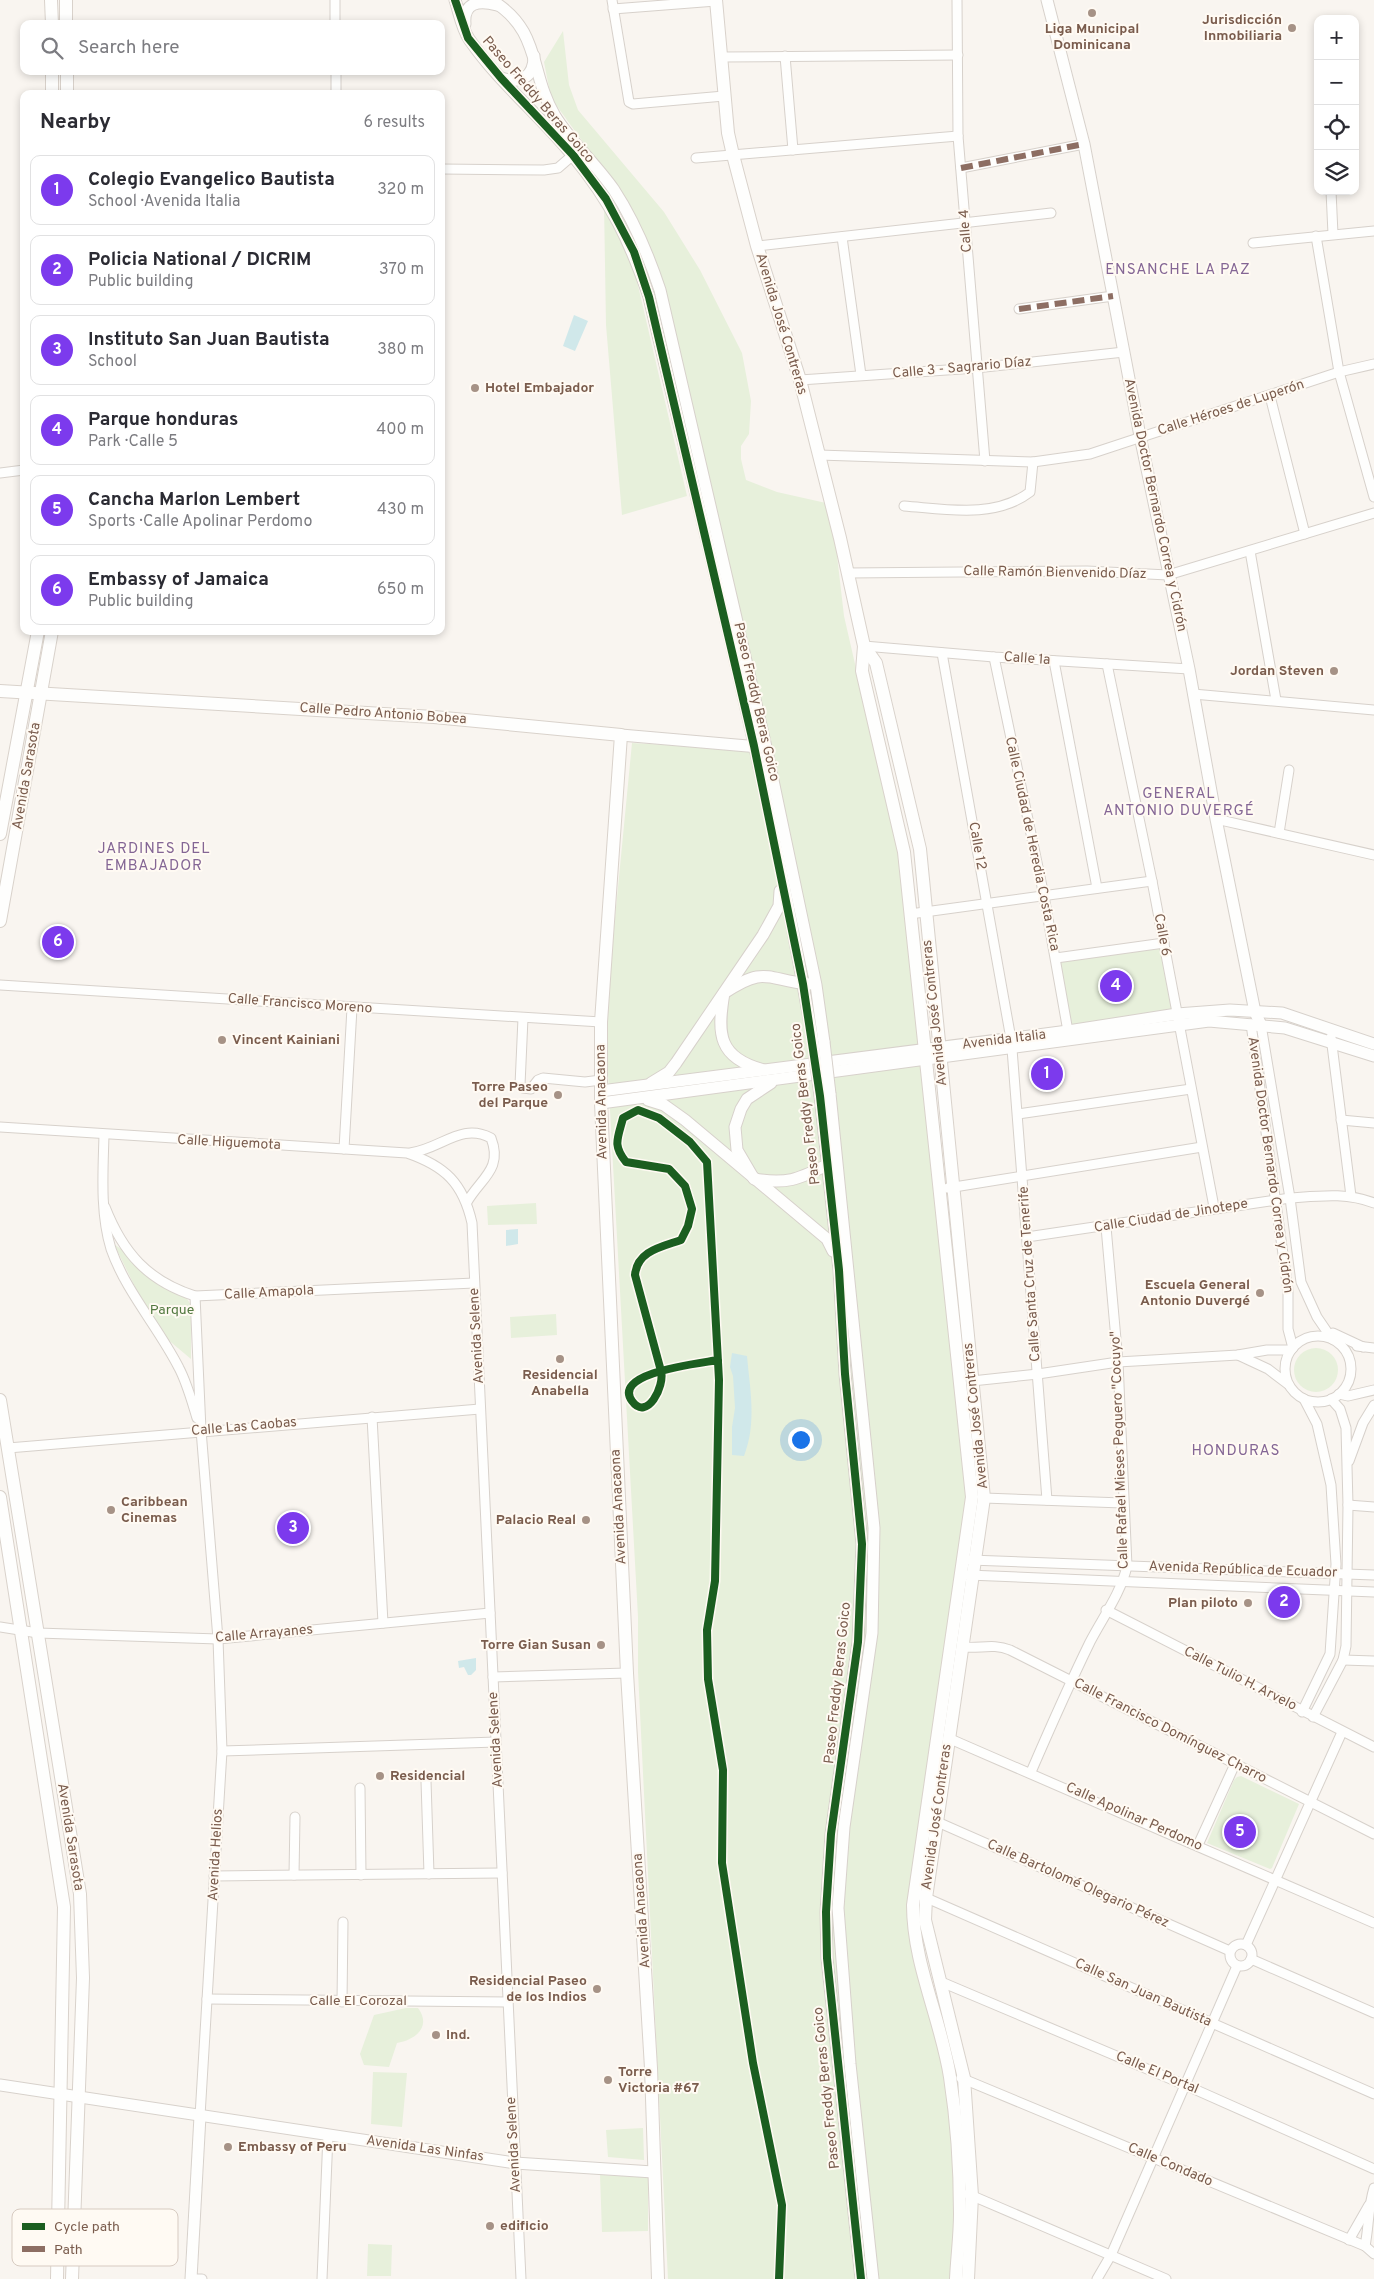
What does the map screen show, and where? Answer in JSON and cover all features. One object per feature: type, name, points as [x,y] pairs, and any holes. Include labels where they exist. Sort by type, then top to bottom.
[{"type":"main road","points":[[51,0],[52,20]]},
{"type":"main road","points":[[66,0],[66,20]]},
{"type":"main road","name":"Avenida José Contreras","points":[[716,1],[724,96],[733,155],[757,246],[800,380],[848,573],[864,646],[862,671],[904,852],[972,1497],[969,1560]]},
{"type":"main road","points":[[52,75],[52,90]]},
{"type":"main road","points":[[67,75],[67,90]]},
{"type":"main road","name":"Avenida Sarasota","points":[[0,834],[37,635]]},
{"type":"main road","name":"Avenida Sarasota","points":[[0,921],[51,635]]},
{"type":"main road","name":"Avenida José Contreras","points":[[864,646],[876,663],[920,849],[984,1498],[966,1575],[931,1820],[925,1920],[964,2078],[972,2196],[968,2279]]},
{"type":"main road","name":"Calle Pedro Antonio Bobea","points":[[0,691],[434,717],[621,735]]},
{"type":"main road","name":"Avenida Anacaona","points":[[621,735],[601,1022],[601,1092],[626,1673],[647,1977],[658,2279]]},
{"type":"main road","name":"Avenida Sarasota","points":[[0,1400],[80,1894],[83,1978],[75,2209]]},
{"type":"main road","name":"Avenida Sarasota","points":[[0,1498],[64,1906],[59,2209]]},
{"type":"main road","name":"Avenida José Contreras","points":[[956,2279],[959,2190],[950,2076],[918,1951],[913,1922],[914,1890],[948,1738],[962,1647],[966,1575]]},
{"type":"main road","name":"Avenida Sarasota","points":[[57,2266],[57,2279]]},
{"type":"main road","name":"Avenida Sarasota","points":[[72,2266],[72,2279]]},
{"type":"street","points":[[335,0],[336,20]]},
{"type":"street","name":"Paseo Freddy Beras Goico","points":[[454,0],[468,38],[500,78],[572,155],[606,199],[634,252],[649,297],[766,747],[816,985],[818,1042],[831,1163],[861,1554],[858,1642],[830,1834],[826,1912],[827,1958],[861,2279]]},
{"type":"street","name":"Paseo Freddy Beras Goico","points":[[491,0],[504,7],[521,26],[534,52],[548,102],[556,117],[613,189],[646,249],[660,290],[803,984],[818,1042]]},
{"type":"street","name":"Calle 4","points":[[957,0],[958,136],[985,461]]},
{"type":"street","name":"Avenida Doctor Bernardo Correa y Cidrón","points":[[1047,0],[1084,144],[1140,436],[1189,669],[1216,819],[1256,1012],[1276,1199],[1288,1290],[1288,1329],[1292,1349]]},
{"type":"street","points":[[468,38],[465,15],[471,4],[480,1],[504,7]]},
{"type":"street","points":[[716,1],[612,5],[630,103],[724,96]]},
{"type":"street","points":[[500,78],[518,81],[527,77],[533,67],[534,52]]},
{"type":"street","points":[[785,56],[793,150]]},
{"type":"street","points":[[722,57],[958,56]]},
{"type":"street","points":[[336,75],[336,90]]},
{"type":"street","points":[[696,158],[958,136]]},
{"type":"street","points":[[961,168],[1084,144]]},
{"type":"street","points":[[445,169],[544,170],[558,168],[572,155]]},
{"type":"street","points":[[1331,195],[1333,234]]},
{"type":"street","points":[[757,246],[1050,213]]},
{"type":"street","points":[[1253,243],[1374,231]]},
{"type":"street","points":[[1316,236],[1339,372],[1374,497]]},
{"type":"street","points":[[842,237],[861,375]]},
{"type":"street","points":[[1019,309],[1113,296]]},
{"type":"street","name":"Calle 3 - Sagrario Díaz","points":[[800,380],[976,368],[1124,352]]},
{"type":"street","name":"Calle Héroes de Luperón","points":[[818,455],[1033,462],[1090,454],[1339,372],[1374,364]]},
{"type":"street","points":[[1270,396],[1305,534]]},
{"type":"street","points":[[904,506],[978,511],[995,507],[1030,492],[1033,462]]},
{"type":"street","points":[[0,472],[20,470]]},
{"type":"street","name":"Calle Ramón Bienvenido Díaz","points":[[848,573],[1087,571],[1168,575],[1374,513]]},
{"type":"street","points":[[1250,551],[1276,700]]},
{"type":"street","name":"Calle 1a","points":[[864,646],[994,657],[1189,669]]},
{"type":"street","name":"Calle 12","points":[[942,653],[988,903],[1011,1044]]},
{"type":"street","name":"Calle Ciudad de Heredia Costa Rica","points":[[994,657],[1044,896],[1069,1036]]},
{"type":"street","points":[[1054,661],[1097,888]]},
{"type":"street","name":"Calle 6","points":[[1107,664],[1152,881],[1214,1207]]},
{"type":"street","points":[[1193,694],[1374,710]]},
{"type":"street","name":"Calle Pedro Antonio Bobea","points":[[621,735],[766,747]]},
{"type":"street","points":[[1279,833],[1289,770]]},
{"type":"street","points":[[1216,819],[1374,855]]},
{"type":"street","points":[[780,871],[779,906],[764,934],[669,1072],[641,1093],[672,1110],[827,1239],[837,1260]]},
{"type":"street","points":[[910,914],[1152,881]]},
{"type":"street","points":[[1056,958],[1164,942]]},
{"type":"street","points":[[767,1071],[742,1062],[732,1054],[724,1042],[720,1030],[720,1019],[724,993],[744,979],[755,976],[777,977],[803,984],[816,985]]},
{"type":"street","name":"Calle Francisco Moreno","points":[[0,985],[601,1022]]},
{"type":"street","points":[[344,1150],[352,1008]]},
{"type":"street","name":"Avenida Italia","points":[[601,1092],[641,1093],[772,1082],[925,1055],[1069,1036],[1230,1010],[1282,1014],[1374,1056]]},
{"type":"street","points":[[523,1018],[520,1085],[523,1088],[531,1089],[538,1080],[543,1078],[585,1082],[601,1092]]},
{"type":"street","name":"Avenida Italia","points":[[1178,1019],[1286,1028],[1374,1044]]},
{"type":"street","name":"Avenida Doctor Bernardo Correa y Cidrón","points":[[1256,1025],[1290,1198],[1301,1282],[1321,1323],[1336,1342]]},
{"type":"street","points":[[1331,1035],[1351,1196]]},
{"type":"street","name":"Calle Santa Cruz de Tenerife","points":[[1011,1044],[1047,1500]]},
{"type":"street","name":"Avenida Italia","points":[[641,1093],[767,1071],[925,1055]]},
{"type":"street","points":[[772,1082],[747,1099],[741,1109],[735,1127],[734,1137],[737,1150],[754,1179],[776,1183],[796,1180],[831,1163]]},
{"type":"street","points":[[1018,1114],[1191,1089]]},
{"type":"street","points":[[1341,1120],[1374,1123]]},
{"type":"street","name":"Calle Higuemota","points":[[0,1127],[407,1153],[424,1159],[450,1179]]},
{"type":"street","points":[[407,1153],[430,1148],[461,1133],[479,1132],[491,1138],[496,1151],[492,1168],[467,1202]]},
{"type":"street","name":"Avenida Helios","points":[[104,1135],[106,1229],[118,1266],[180,1369],[201,1430]]},
{"type":"street","points":[[939,1189],[1202,1147]]},
{"type":"street","name":"Paseo Freddy Beras Goico","points":[[831,1163],[874,1528],[872,1632],[844,1827],[838,1908],[848,2046],[873,2279]]},
{"type":"street","name":"Avenida Selene","points":[[450,1179],[460,1189],[467,1202],[472,1223],[521,2279]]},
{"type":"street","name":"Calle Ciudad de Jinotepe","points":[[1027,1237],[1106,1227],[1214,1207],[1276,1199],[1334,1195],[1351,1196],[1374,1203]]},
{"type":"street","name":"Calle Amapola","points":[[105,1208],[124,1247],[139,1263],[159,1280],[196,1296],[474,1283]]},
{"type":"street","name":"Calle Rafael Mieses Peguero \"Cocuyo\"","points":[[1031,1772],[1071,1681],[1106,1610],[1124,1582],[1127,1566],[1118,1362],[1106,1227]]},
{"type":"street","name":"Avenida Helios","points":[[191,2279],[222,1752],[218,1639],[201,1430],[196,1296]]},
{"type":"street","points":[[1321,1323],[1337,1336],[1362,1347]]},
{"type":"street","points":[[972,1381],[1038,1374],[1118,1362],[1238,1355],[1267,1350],[1292,1349],[1305,1339],[1314,1336],[1336,1342],[1374,1348]]},
{"type":"street","points":[[1335,1396],[1348,1383],[1351,1369],[1346,1352],[1336,1342]]},
{"type":"street","points":[[1291,1387],[1286,1370],[1292,1349]]},
{"type":"street","points":[[1238,1355],[1268,1369],[1304,1399],[1317,1424],[1331,1485],[1336,1574],[1330,1654],[1302,1712]]},
{"type":"street","points":[[1304,1399],[1313,1401],[1374,1390]]},
{"type":"street","points":[[1313,1717],[1343,1660],[1347,1622],[1348,1505],[1346,1428],[1335,1396]]},
{"type":"street","points":[[1347,1476],[1354,1445],[1374,1405]]},
{"type":"street","name":"Calle Las Caobas","points":[[8,1448],[201,1430],[480,1409]]},
{"type":"street","points":[[372,1417],[383,1623]]},
{"type":"street","points":[[984,1498],[1123,1503]]},
{"type":"street","points":[[1348,1505],[1374,1507]]},
{"type":"street","name":"Avenida República de Ecuador","points":[[969,1560],[1374,1576]]},
{"type":"street","name":"Avenida República de Ecuador","points":[[966,1575],[1374,1592]]},
{"type":"street","name":"Calle Tulio H. Arvelo","points":[[1106,1610],[1374,1748]]},
{"type":"street","name":"Calle Arrayanes","points":[[0,1627],[38,1633],[218,1639],[490,1613]]},
{"type":"street","name":"Calle Francisco Domínguez Charro","points":[[962,1647],[999,1646],[1374,1834]]},
{"type":"street","points":[[1343,1660],[1374,1661]]},
{"type":"street","points":[[493,1677],[626,1673]]},
{"type":"street","points":[[1246,1945],[1274,1878],[1342,1732]]},
{"type":"street","name":"Calle Apolinar Perdomo","points":[[948,1738],[1031,1772],[1374,1923]]},
{"type":"street","points":[[222,1752],[496,1742]]},
{"type":"street","points":[[1198,1845],[1235,1764]]},
{"type":"street","points":[[426,1781],[429,1874]]},
{"type":"street","points":[[360,1788],[361,1875]]},
{"type":"street","points":[[294,1875],[295,1817]]},
{"type":"street","name":"Calle Bartolomé Olegario Pérez","points":[[931,1820],[1230,1951]]},
{"type":"street","points":[[214,1876],[502,1873]]},
{"type":"street","name":"Calle San Juan Bautista","points":[[914,1890],[926,1898],[1374,2094]]},
{"type":"street","points":[[342,2002],[343,1922]]},
{"type":"street","points":[[1237,1966],[1231,1960],[1230,1951],[1235,1945],[1246,1945]]},
{"type":"street","points":[[1246,1945],[1251,1951],[1251,1960]]},
{"type":"street","points":[[1237,1966],[1245,1965],[1251,1960]]},
{"type":"street","points":[[1251,1960],[1374,2013]]},
{"type":"street","points":[[1097,2279],[1110,2255],[1237,1966]]},
{"type":"street","name":"Calle El Portal","points":[[939,1981],[1185,2085],[1374,2169]]},
{"type":"street","name":"Calle El Corozal","points":[[207,1999],[342,2002],[508,2002]]},
{"type":"street","name":"Calle Condado","points":[[950,2076],[964,2078],[1365,2246],[1374,2254]]},
{"type":"street","name":"Avenida Las Ninfas","points":[[0,2085],[515,2163],[653,2172]]},
{"type":"street","points":[[322,2279],[328,2135]]},
{"type":"street","points":[[1349,2240],[1369,2205],[1374,2188]]},
{"type":"street","points":[[851,2191],[863,2189]]},
{"type":"street","points":[[959,2190],[1166,2279]]},
{"type":"street","points":[[1365,2246],[1370,2224],[1369,2205]]},
{"type":"street","points":[[191,2279],[202,2279]]},
{"type":"green space","points":[[563,31],[569,85],[578,110],[664,212],[700,270],[742,353],[751,401],[749,434],[741,446],[741,459],[746,480],[777,492],[826,503],[835,538],[844,616],[900,860],[967,1497],[908,1898],[940,2053],[950,2115],[955,2194],[952,2279],[668,2279],[638,1672],[638,1617],[607,1056],[608,990],[632,743],[771,751],[663,283],[617,189],[551,98],[544,62]]},
{"type":"green space","points":[[604,204],[633,264],[687,496],[622,515],[606,325]]},
{"type":"green space","points":[[1164,943],[1177,1014],[1068,1031],[1056,958]]},
{"type":"green space","points":[[536,1203],[537,1224],[488,1225],[487,1206]]},
{"type":"green space","name":"Parque","points":[[114,1244],[186,1297],[191,1305],[191,1359],[166,1338],[135,1287]]},
{"type":"green space","points":[[556,1314],[557,1335],[511,1338],[510,1317]]},
{"type":"green space","points":[[1316,1348],[1328,1352],[1334,1358],[1338,1370],[1334,1382],[1328,1388],[1316,1392],[1304,1388],[1298,1382],[1294,1370],[1298,1358],[1304,1352]]},
{"type":"green space","points":[[1241,1776],[1299,1804],[1270,1869],[1207,1843],[1234,1780]]},
{"type":"green space","points":[[406,2008],[418,2008],[423,2021],[420,2031],[410,2039],[397,2043],[389,2067],[364,2065],[360,2054],[374,2015]]},
{"type":"green space","points":[[373,2072],[407,2073],[402,2127],[371,2124]]},
{"type":"green space","points":[[643,2128],[644,2160],[608,2157],[606,2130]]},
{"type":"green space","points":[[600,2175],[648,2177],[648,2231],[602,2232]]},
{"type":"green space","points":[[368,2244],[392,2245],[391,2276],[367,2276]]},
{"type":"water","points":[[574,315],[588,321],[575,351],[563,346]]},
{"type":"water","points":[[518,1229],[518,1244],[506,1246],[506,1230]]},
{"type":"water","points":[[732,1353],[747,1356],[751,1394],[751,1419],[748,1444],[744,1456],[732,1455],[732,1427],[735,1408],[733,1376],[730,1367]]},
{"type":"water","points":[[476,1658],[476,1670],[471,1675],[468,1675],[464,1667],[459,1668],[458,1661]]},
{"type":"marked path","points":[[961,168],[1084,144]]},
{"type":"marked path","points":[[1019,309],[1113,296]]},
{"type":"cycle path","points":[[455,0],[468,38],[501,78],[573,155],[606,199],[634,252],[649,297],[754,746],[803,984],[820,1096],[839,1270],[845,1374],[862,1544],[858,1642],[831,1834],[826,1912],[827,1958],[861,2279]]},
{"type":"cycle path","points":[[718,1360],[709,1361],[679,1367],[662,1371],[646,1376],[635,1383],[629,1391],[632,1401],[638,1406],[649,1405],[658,1393],[662,1377],[661,1371],[635,1275],[637,1267],[640,1260],[651,1251],[681,1240],[688,1226],[692,1209],[685,1186],[669,1169],[626,1162],[619,1151],[617,1141],[623,1118],[638,1110],[659,1118],[690,1142],[707,1162],[719,1380],[715,1581],[707,1630],[708,1679],[723,1770],[722,1863],[753,2063],[782,2205],[779,2279]]},
{"type":"place","name":"Liga Municipal Dominicana","points":[[1092,13]]},
{"type":"place","name":"Jurisdicción Inmobiliaria","points":[[1292,28]]},
{"type":"place","name":"Hotel Embajador","points":[[475,388]]},
{"type":"place","name":"Jordan Steven","points":[[1334,671]]},
{"type":"place","name":"Embassy of Jamaica","points":[[58,942]]},
{"type":"place","name":"Parque honduras","points":[[1116,986]]},
{"type":"place","name":"Vincent Kainiani","points":[[222,1040]]},
{"type":"place","name":"Colegio Evangelico Bautista","points":[[1047,1074]]},
{"type":"place","name":"Torre Paseo del Parque","points":[[558,1095]]},
{"type":"place","name":"Escuela General Antonio Duvergé","points":[[1260,1293]]},
{"type":"place","name":"Residencial Anabella","points":[[560,1359]]},
{"type":"place","name":"Caribbean Cinemas","points":[[111,1510]]},
{"type":"place","name":"Palacio Real","points":[[586,1520]]},
{"type":"place","name":"Instituto San Juan Bautista","points":[[293,1528]]},
{"type":"place","name":"Policia National / DICRIM","points":[[1284,1602]]},
{"type":"place","name":"Plan piloto","points":[[1248,1603]]},
{"type":"place","name":"Torre Gian Susan","points":[[601,1645]]},
{"type":"place","name":"Residencial","points":[[380,1776]]},
{"type":"place","name":"Cancha Marlon Lembert","points":[[1240,1832]]},
{"type":"place","name":"Residencial Paseo de los Indios","points":[[597,1989]]},
{"type":"place","name":"Ind.","points":[[436,2035]]},
{"type":"place","name":"Torre Victoria #67","points":[[608,2080]]},
{"type":"place","name":"Embassy of Peru","points":[[228,2147]]},
{"type":"place","name":"edificio","points":[[490,2226]]},
{"type":"district","name":"ENSANCHE LA PAZ","points":[[1178,270]]},
{"type":"district","name":"GENERAL ANTONIO DUVERGÉ","points":[[1179,802]]},
{"type":"district","name":"JARDINES DEL EMBAJADOR","points":[[154,858]]},
{"type":"district","name":"HONDURAS","points":[[1236,1451]]}]
